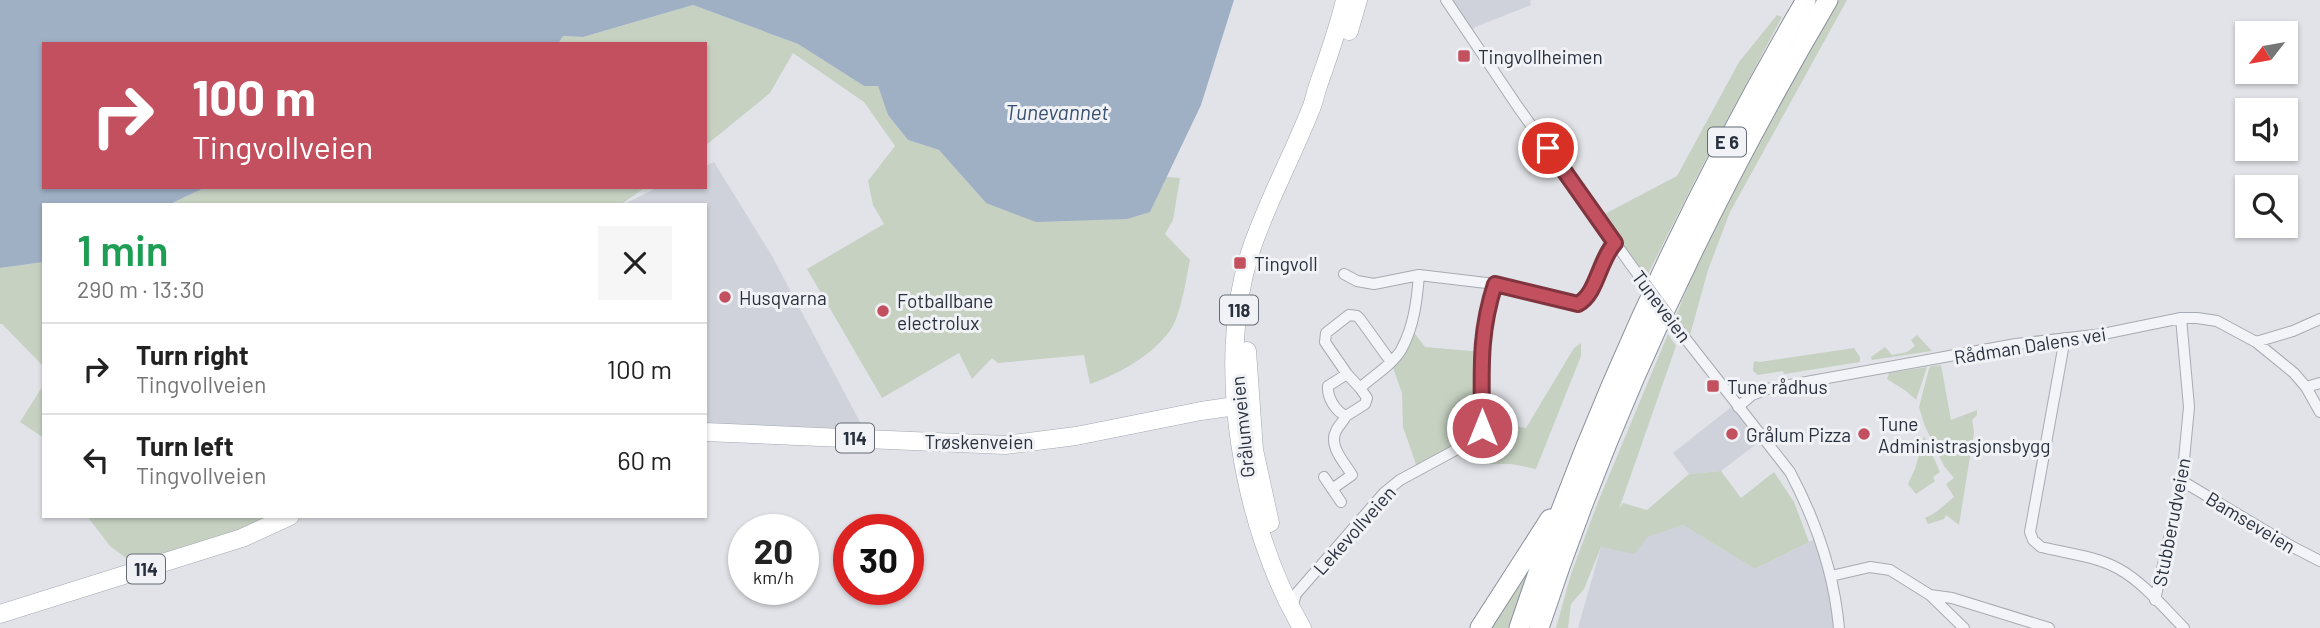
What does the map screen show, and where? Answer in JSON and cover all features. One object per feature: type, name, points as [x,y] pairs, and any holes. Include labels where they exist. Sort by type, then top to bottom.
[{"type":"highway","name":"E 6","points":[[1519,628],[1567,495],[1677,241],[1747,105],[1806,0]]},
{"type":"highway","name":"E 6","points":[[1539,628],[1620,414],[1673,294],[1739,160],[1828,0]]},
{"type":"highway","name":"E 6","points":[[1480,628],[1567,495]]},
{"type":"highway","name":"E 6","points":[[1549,628],[1553,587]]},
{"type":"main road","name":"Grålumveien","points":[[1302,628],[1294,602],[1260,533],[1249,491],[1243,405],[1235,378],[1238,313],[1250,256],[1311,110],[1334,44],[1345,0]]},
{"type":"main road","name":"Grålumveien","points":[[1311,110],[1323,92],[1343,48],[1358,0]]},
{"type":"main road","name":"Trøskenveien","points":[[707,432],[1005,445],[1063,439],[1243,405]]},
{"type":"main road","name":"114","points":[[0,614],[242,538],[286,518]]},
{"type":"main road","name":"Grålumveien","points":[[1294,602],[1313,628]]},
{"type":"street","name":"Tuneveien","points":[[1446,0],[1518,107],[1631,265],[1790,472],[1812,518],[1831,576],[1839,628]]},
{"type":"street","points":[[1344,274],[1357,281],[1374,284],[1419,275],[1495,284],[1578,304],[1590,295],[1598,271],[1615,243]]},
{"type":"street","points":[[1360,388],[1400,351],[1417,302],[1419,275]]},
{"type":"street","name":"Lekevollveien","points":[[1294,602],[1384,493],[1400,480],[1480,435],[1482,339],[1486,311],[1495,284]]},
{"type":"street","points":[[1332,489],[1352,474],[1337,451],[1335,431],[1346,416],[1365,404],[1367,398],[1325,342],[1326,333],[1349,315],[1357,316],[1391,362]]},
{"type":"street","name":"Rådman Dalens vei","points":[[1738,407],[1752,395],[1767,389],[2016,344],[2103,334],[2181,318],[2217,321],[2256,342],[2294,373],[2306,387],[2320,412]]},
{"type":"street","name":"Stubberudveien","points":[[2155,600],[2182,481],[2189,407],[2181,318]]},
{"type":"street","points":[[2256,342],[2293,331],[2320,319]]},
{"type":"street","points":[[2065,338],[2029,531],[2033,540],[2041,547],[2102,562],[2119,569],[2184,628]]},
{"type":"street","points":[[1346,416],[1340,413],[1328,394],[1328,386],[1347,374]]},
{"type":"street","points":[[2306,387],[2320,383]]},
{"type":"street","points":[[1324,477],[1341,502]]},
{"type":"street","name":"Bamseveien","points":[[2182,481],[2320,561]]},
{"type":"street","points":[[1831,576],[1870,567],[1890,570],[1930,595],[1964,628]]},
{"type":"street","points":[[1930,595],[1952,598],[2049,628]]},
{"type":"shaded area","points":[[1446,0],[1530,0],[1531,5],[1475,27],[1468,33]]},
{"type":"shaded area","name":"Husqvarna","points":[[714,162],[772,256],[869,439],[707,425],[707,203],[626,203],[655,189],[707,189],[707,165]]},
{"type":"shaded area","points":[[1735,404],[1764,438],[1721,471],[1689,474],[1673,453]]},
{"type":"shaded area","points":[[1683,525],[1755,569],[1819,537],[1837,628],[1578,628],[1601,547],[1648,537]]},
{"type":"green space","points":[[1839,0],[1847,0],[1730,212],[1708,270],[1690,335],[1676,316],[1711,234],[1751,155]]},
{"type":"green space","points":[[693,5],[798,44],[864,86],[878,85],[888,115],[908,140],[939,150],[986,203],[1150,212],[1166,177],[1180,178],[1173,220],[1165,234],[1190,260],[1176,319],[1162,341],[1151,350],[1127,367],[1090,384],[1084,355],[998,363],[992,358],[972,379],[959,353],[882,398],[807,269],[884,224],[873,205],[868,181],[895,146],[864,102],[793,53],[770,93],[707,144],[707,42],[559,42],[563,36],[583,37]]},
{"type":"green space","points":[[1777,15],[1782,17],[1647,276],[1631,265],[1597,218],[1677,176],[1739,62]]},
{"type":"green space","points":[[202,189],[643,189],[623,203],[172,203]]},
{"type":"green space","points":[[42,262],[42,365],[0,324],[0,268]]},
{"type":"green space","points":[[1410,327],[1425,347],[1482,352],[1482,421],[1526,428],[1574,348],[1581,343],[1581,356],[1536,469],[1511,464],[1489,464],[1468,442],[1418,470],[1403,427],[1402,393],[1391,362]]},
{"type":"green space","points":[[1668,334],[1676,346],[1619,509],[1623,503],[1647,510],[1689,474],[1721,471],[1741,498],[1774,472],[1794,502],[1809,542],[1755,569],[1683,525],[1648,537],[1634,554],[1601,547],[1584,589],[1571,604],[1568,628],[1556,628],[1571,574],[1598,502]]},
{"type":"green space","points":[[1917,335],[1932,351],[1872,360],[1871,357],[1885,347],[1892,355],[1907,352],[1915,346],[1911,340]]},
{"type":"green space","points":[[1854,348],[1860,362],[1784,374],[1783,371],[1758,375],[1753,371],[1754,361]]},
{"type":"green space","points":[[1941,365],[1951,420],[1977,410],[1977,415],[1972,420],[1974,432],[1959,525],[1946,515],[1944,519],[1928,524],[1925,518],[1954,497],[1946,484],[1954,478],[1944,466],[1919,407],[1929,369],[1931,366]]},
{"type":"green space","points":[[1927,367],[1916,400],[1887,379],[1889,373]]},
{"type":"green space","points":[[42,387],[42,437],[20,422]]},
{"type":"green space","points":[[1924,436],[1940,472],[1933,477],[1935,481],[1916,494],[1908,484]]},
{"type":"green space","points":[[89,518],[285,518],[142,570],[110,546]]},
{"type":"green space","points":[[1537,550],[1509,628],[1484,628]]},
{"type":"water","name":"Tunevannet","points":[[0,0],[1234,0],[1201,105],[1150,212],[1127,219],[1036,222],[986,203],[939,150],[908,140],[888,115],[878,86],[864,86],[798,44],[693,5],[583,37],[563,36],[559,42],[42,42],[42,189],[202,189],[172,203],[42,203],[42,262],[0,268]]},
{"type":"place","name":"Tingvollheimen","points":[[1464,56]]},
{"type":"place","name":"Tingvoll","points":[[1240,263]]},
{"type":"place","name":"Husqvarna","points":[[725,297]]},
{"type":"place","name":"Fotballbane electrolux","points":[[883,311]]},
{"type":"place","name":"Tune rådhus","points":[[1713,386]]},
{"type":"place","name":"Grålum Pizza","points":[[1732,434]]},
{"type":"place","name":"Tune Administrasjonsbygg","points":[[1864,434]]},
{"type":"route","points":[[1482,428],[1482,339],[1486,311],[1495,284],[1578,304],[1590,295],[1598,271],[1615,243],[1548,148]]}]
